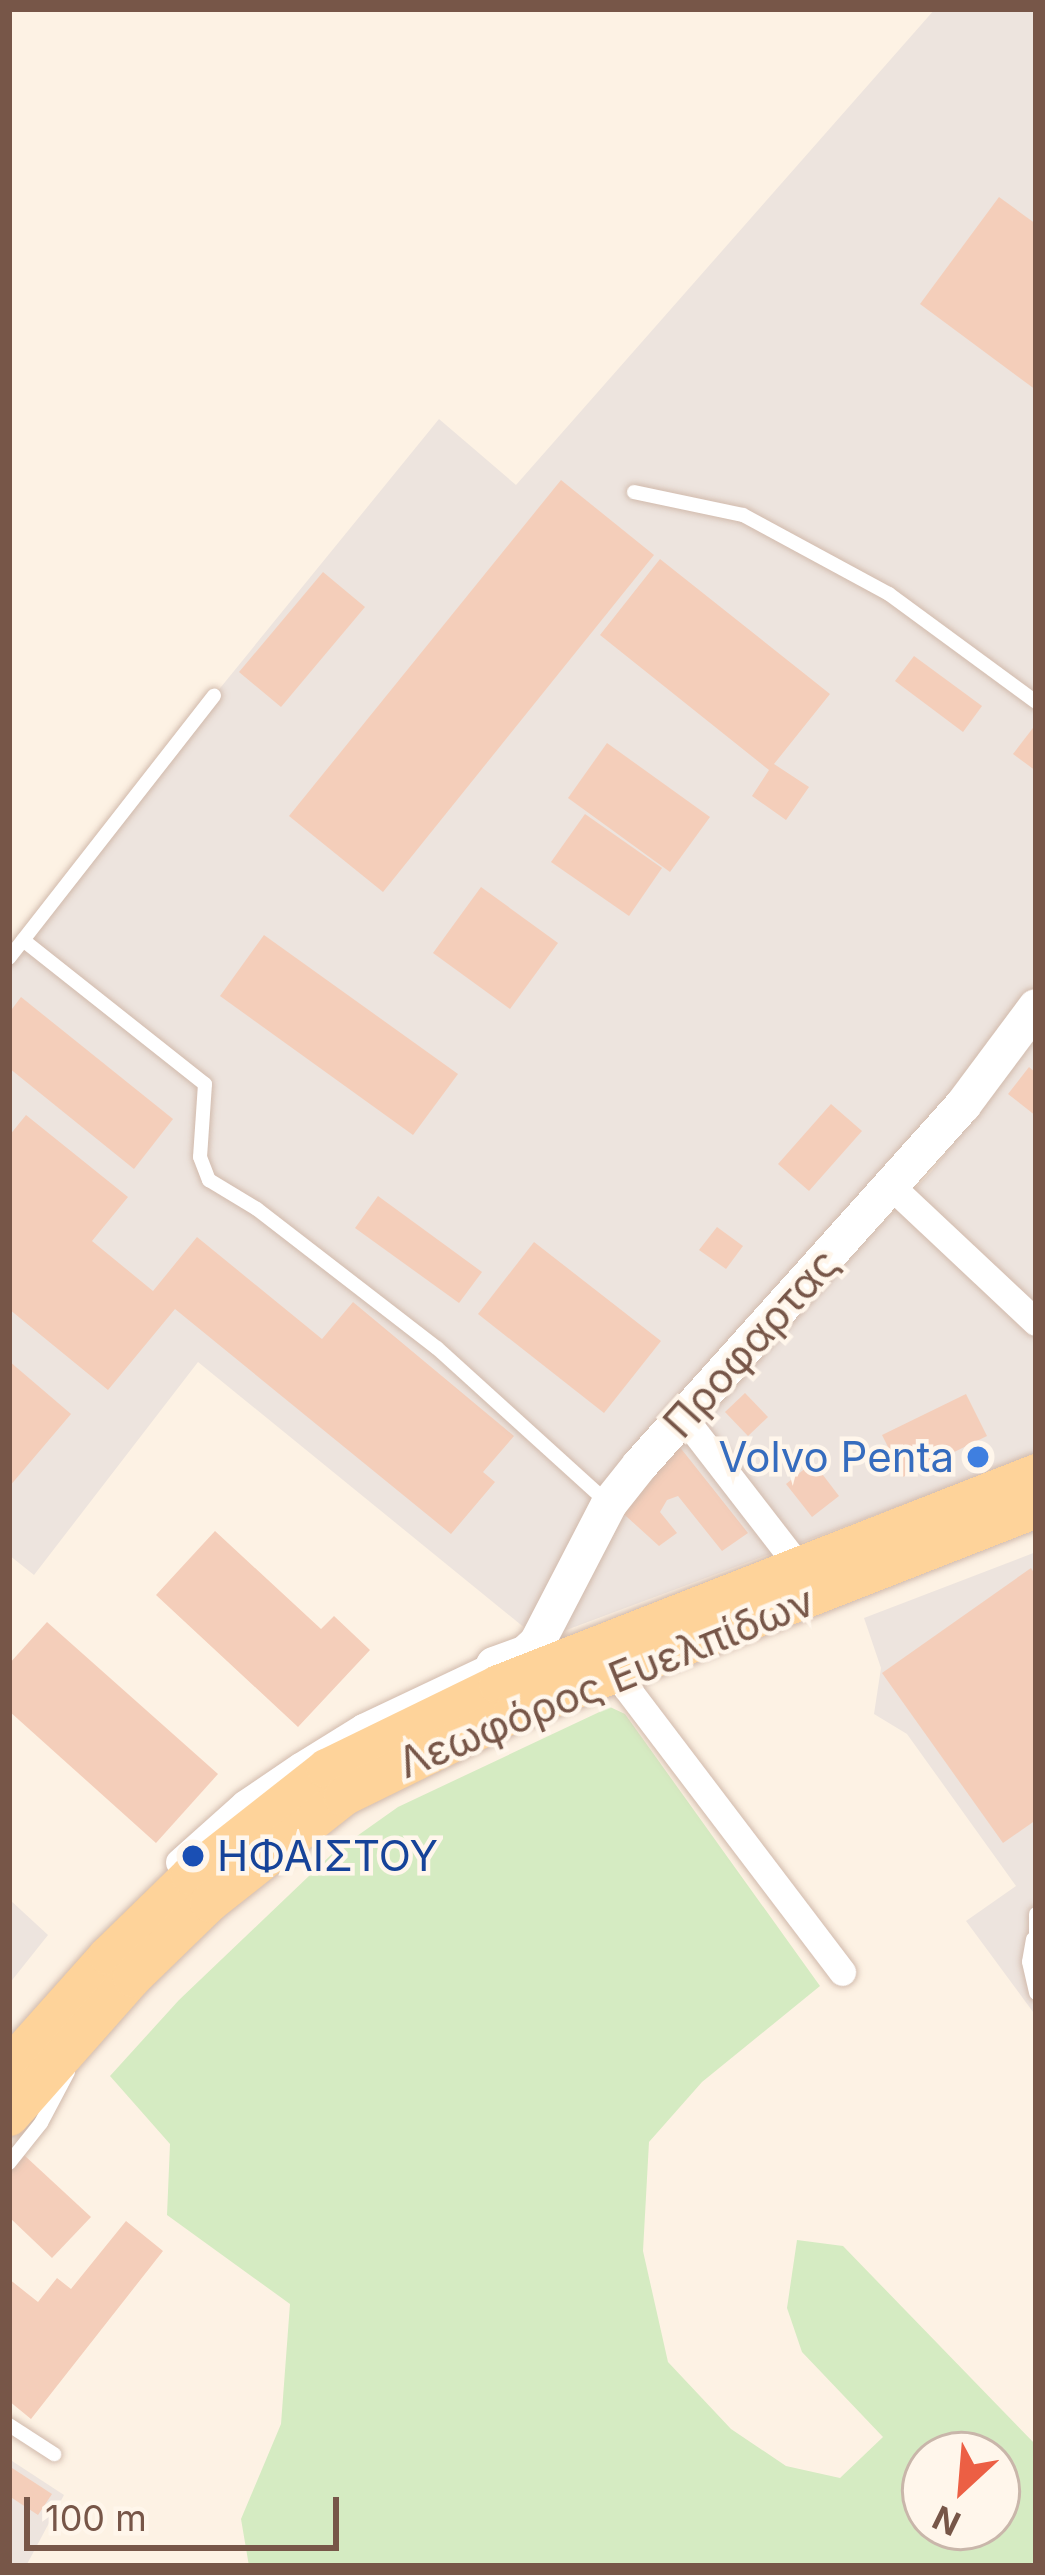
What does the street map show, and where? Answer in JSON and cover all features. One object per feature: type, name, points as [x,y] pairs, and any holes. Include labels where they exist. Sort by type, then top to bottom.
[{"type":"main road","name":"Λεωφόρος Ευελπίδων","points":[[9,2066],[228,1842],[368,1734],[496,1675],[800,1568],[1034,1504]]},
{"type":"main road","name":"Λεωφόρος Ευελπίδων","points":[[9,2116],[80,1994],[209,1902],[343,1796],[466,1733],[1034,1504]]},
{"type":"street","name":"Προφαρτας","points":[[496,1675],[537,1643],[609,1504],[963,1105],[1036,1007]]},
{"type":"street","points":[[892,1186],[1036,1322]]},
{"type":"street","points":[[684,1418],[800,1568]]},
{"type":"street","points":[[616,1674],[842,1972]]},
{"type":"street","points":[[9,2038],[80,1994]]},
{"type":"lane","points":[[634,492],[742,514],[889,594],[1036,702]]},
{"type":"lane","points":[[9,958],[214,696]]},
{"type":"lane","points":[[23,940],[206,1084],[200,1157],[209,1180],[257,1209],[437,1348],[609,1504]]},
{"type":"lane","points":[[1036,1914],[1028,1962],[1036,1993]]},
{"type":"lane","points":[[9,2163],[41,2123],[80,1994]]},
{"type":"lane","points":[[9,2425],[54,2454]]},
{"type":"shaded area","points":[[935,9],[1036,9],[1036,994],[801,1278],[531,1633],[198,1362],[34,1575],[9,1555],[9,961],[37,913],[439,419],[516,485]]},
{"type":"shaded area","points":[[1036,1036],[1036,1455],[561,1632],[624,1515],[752,1360],[932,1171]]},
{"type":"shaded area","points":[[1036,1552],[1036,2016],[966,1921],[1016,1886],[907,1734],[874,1714],[881,1668],[864,1618]]},
{"type":"shaded area","points":[[9,1899],[48,1935],[9,1984]]},
{"type":"shaded area","points":[[9,2459],[64,2495],[26,2566],[9,2566]]},
{"type":"green space","points":[[610,1707],[625,1714],[820,1986],[702,2082],[649,2142],[643,2251],[668,2362],[731,2429],[786,2466],[840,2478],[883,2437],[802,2352],[787,2308],[797,2240],[843,2246],[1036,2445],[1036,2566],[249,2566],[241,2519],[281,2424],[290,2304],[167,2215],[170,2144],[110,2076],[179,2000],[333,1853],[398,1807]]},
{"type":"building","points":[[999,197],[1036,224],[1036,390],[920,304]]},
{"type":"building","points":[[561,480],[654,555],[383,892],[289,816]]},
{"type":"building","points":[[660,559],[830,694],[774,764],[809,787],[786,820],[752,796],[769,770],[600,635]]},
{"type":"building","points":[[323,572],[365,607],[281,707],[239,672]]},
{"type":"building","points":[[914,656],[982,706],[963,732],[895,681]]},
{"type":"building","points":[[1036,724],[1036,771],[1013,754]]},
{"type":"building","points":[[607,743],[710,817],[670,872],[568,798]]},
{"type":"building","points":[[585,814],[662,868],[629,916],[551,862]]},
{"type":"building","points":[[481,887],[558,943],[510,1009],[433,953]]},
{"type":"building","points":[[264,935],[458,1074],[413,1135],[220,996]]},
{"type":"building","points":[[21,997],[173,1119],[134,1169],[9,1068],[9,1013]]},
{"type":"building","points":[[1029,1067],[1036,1073],[1036,1116],[1008,1094]]},
{"type":"building","points":[[831,1104],[862,1131],[809,1191],[778,1164]]},
{"type":"building","points":[[26,1115],[128,1197],[92,1241],[153,1291],[197,1237],[322,1339],[353,1302],[514,1436],[483,1472],[495,1482],[451,1534],[175,1309],[108,1390],[9,1309],[9,1136]]},
{"type":"building","points":[[378,1196],[482,1272],[459,1303],[355,1228]]},
{"type":"building","points":[[717,1227],[743,1246],[726,1269],[699,1250]]},
{"type":"building","points":[[534,1242],[661,1341],[604,1413],[478,1314]]},
{"type":"building","points":[[9,1361],[71,1414],[9,1487]]},
{"type":"building","points":[[745,1393],[768,1417],[748,1436],[725,1412]]},
{"type":"building","points":[[966,1394],[987,1436],[903,1477],[882,1435]]},
{"type":"building","points":[[671,1436],[748,1533],[722,1551],[678,1496],[667,1500],[660,1512],[677,1533],[659,1546],[616,1507]]},
{"type":"building","points":[[813,1462],[839,1496],[812,1517],[786,1484]]},
{"type":"building","points":[[215,1531],[321,1629],[334,1616],[370,1650],[298,1727],[156,1595]]},
{"type":"building","points":[[1031,1568],[1036,1576],[1036,1820],[1003,1843],[882,1673]]},
{"type":"building","points":[[47,1622],[218,1774],[156,1843],[9,1711],[9,1664]]},
{"type":"building","points":[[24,2155],[91,2217],[52,2258],[9,2217],[9,2170]]},
{"type":"building","points":[[126,2221],[163,2251],[31,2419],[9,2401],[9,2279],[38,2302],[57,2278],[71,2289]]},
{"type":"building","points":[[9,2466],[52,2494],[38,2515],[9,2496]]},
{"type":"place","name":"Volvo Penta","points":[[978,1457]]},
{"type":"place","name":"ΗΦΑΙΣΤΟΥ","points":[[193,1856]]}]
